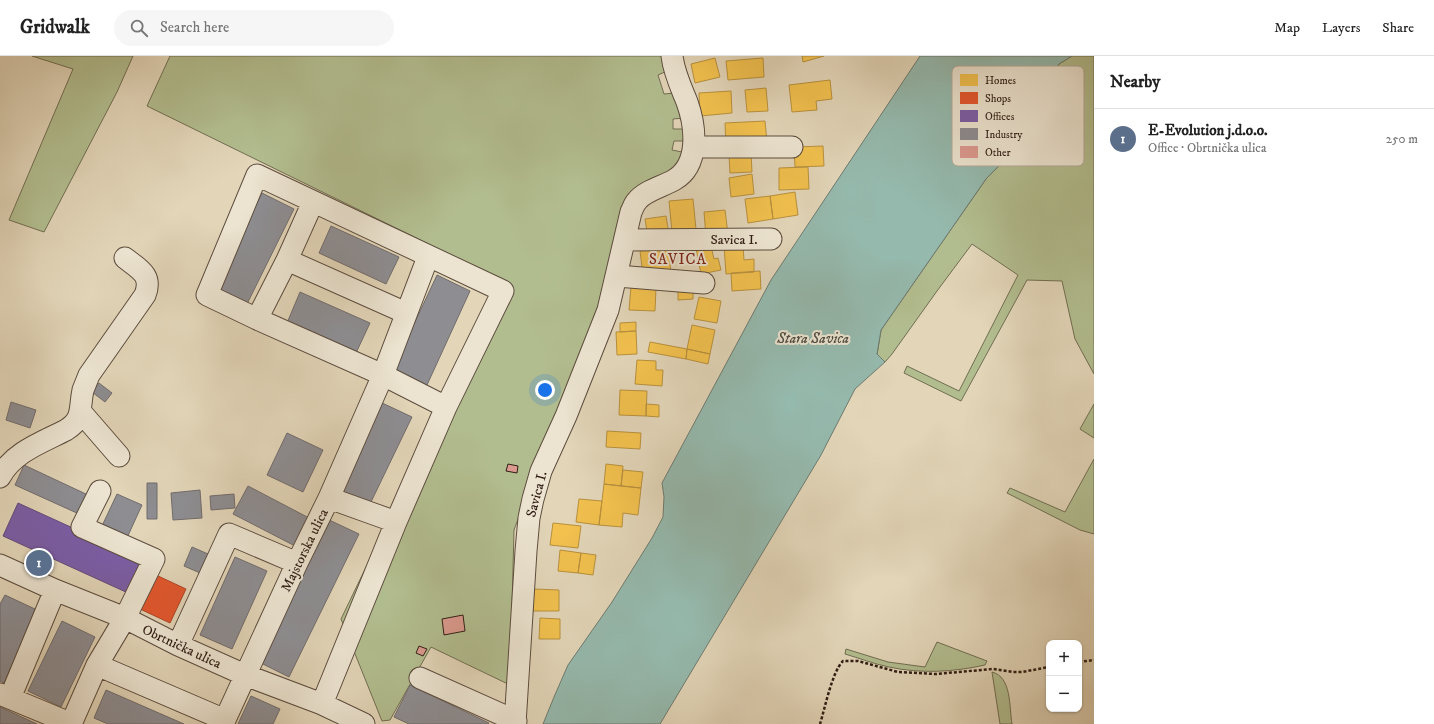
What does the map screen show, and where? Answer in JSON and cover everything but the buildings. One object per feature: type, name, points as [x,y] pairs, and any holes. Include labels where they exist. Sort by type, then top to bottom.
[{"type":"street","name":"Savica I.","points":[[516,723],[529,518],[541,471],[566,416],[608,310],[631,212],[637,200],[642,196],[675,180],[684,172],[691,159],[694,147],[693,127],[687,104],[677,80],[672,56]]},
{"type":"street","points":[[694,147],[792,147]]},
{"type":"street","points":[[322,704],[396,522],[446,407],[503,291],[428,257],[257,175],[207,295],[257,319],[383,374],[446,407]]},
{"type":"street","points":[[257,319],[287,260],[313,202]]},
{"type":"street","name":"Savica I.","points":[[625,240],[771,239]]},
{"type":"street","name":"Majstorska ulica","points":[[224,722],[297,563],[329,498],[383,374],[428,257]]},
{"type":"street","points":[[0,476],[7,465],[18,456],[72,426],[77,420],[84,389],[89,375],[148,289],[148,281],[143,271],[125,258]]},
{"type":"street","points":[[287,260],[406,312]]},
{"type":"street","points":[[616,276],[704,283]]},
{"type":"street","points":[[80,411],[119,456]]},
{"type":"street","points":[[55,590],[5,696],[71,724],[97,665],[125,618],[154,559],[82,527],[100,491]]},
{"type":"street","points":[[329,498],[396,522]]},
{"type":"street","points":[[178,645],[229,534],[297,563]]},
{"type":"street","name":"Obrtnička ulica","points":[[0,565],[55,590],[125,618],[178,645],[245,675],[322,704],[364,724]]},
{"type":"street","points":[[97,665],[224,722]]},
{"type":"street","points":[[420,678],[516,723]]},
{"type":"path","points":[[1082,662],[1094,660]]},
{"type":"path","points":[[820,724],[834,676],[839,664],[843,661],[858,661],[898,672],[936,674],[993,668],[1013,672],[1022,672],[1046,668]]},
{"type":"green space","points":[[32,56],[133,56],[117,92],[44,232],[9,220],[73,69]]},
{"type":"green space","points":[[170,56],[664,56],[667,71],[658,75],[664,94],[675,93],[684,118],[673,119],[673,129],[685,129],[684,141],[674,141],[672,150],[682,152],[679,164],[667,176],[636,191],[584,349],[555,419],[514,530],[510,685],[431,647],[390,720],[382,721],[341,619],[504,281],[147,106]]},
{"type":"green space","points":[[1072,56],[1094,56],[1094,374],[1075,339],[1062,281],[1027,280],[961,401],[904,373],[907,366],[959,391],[1018,275],[972,244],[885,362],[877,355],[881,330],[986,179],[999,166],[1084,166],[1084,66],[1058,66]]},
{"type":"green space","points":[[1094,404],[1094,438],[1080,429]]},
{"type":"green space","points":[[1094,459],[1094,534],[1080,530],[1007,493],[1010,488],[1065,512]]},
{"type":"green space","points":[[937,642],[987,661],[985,665],[949,671],[913,671],[872,663],[845,654],[846,649],[888,662],[925,667]]},
{"type":"green space","points":[[992,672],[1003,680],[1006,686],[1010,701],[1012,724],[1000,724]]},
{"type":"water","name":"Stara Savica","points":[[920,56],[1072,56],[1058,66],[952,66],[952,166],[999,166],[986,179],[881,330],[877,354],[885,362],[855,389],[821,455],[660,724],[543,724],[568,665],[612,602],[652,538],[663,517],[664,497],[662,483],[771,280]]},
{"type":"place","name":"E-Evolution j.d.o.o.","points":[[39,563]]},
{"type":"district","name":"SAVICA","points":[[678,259]]}]
